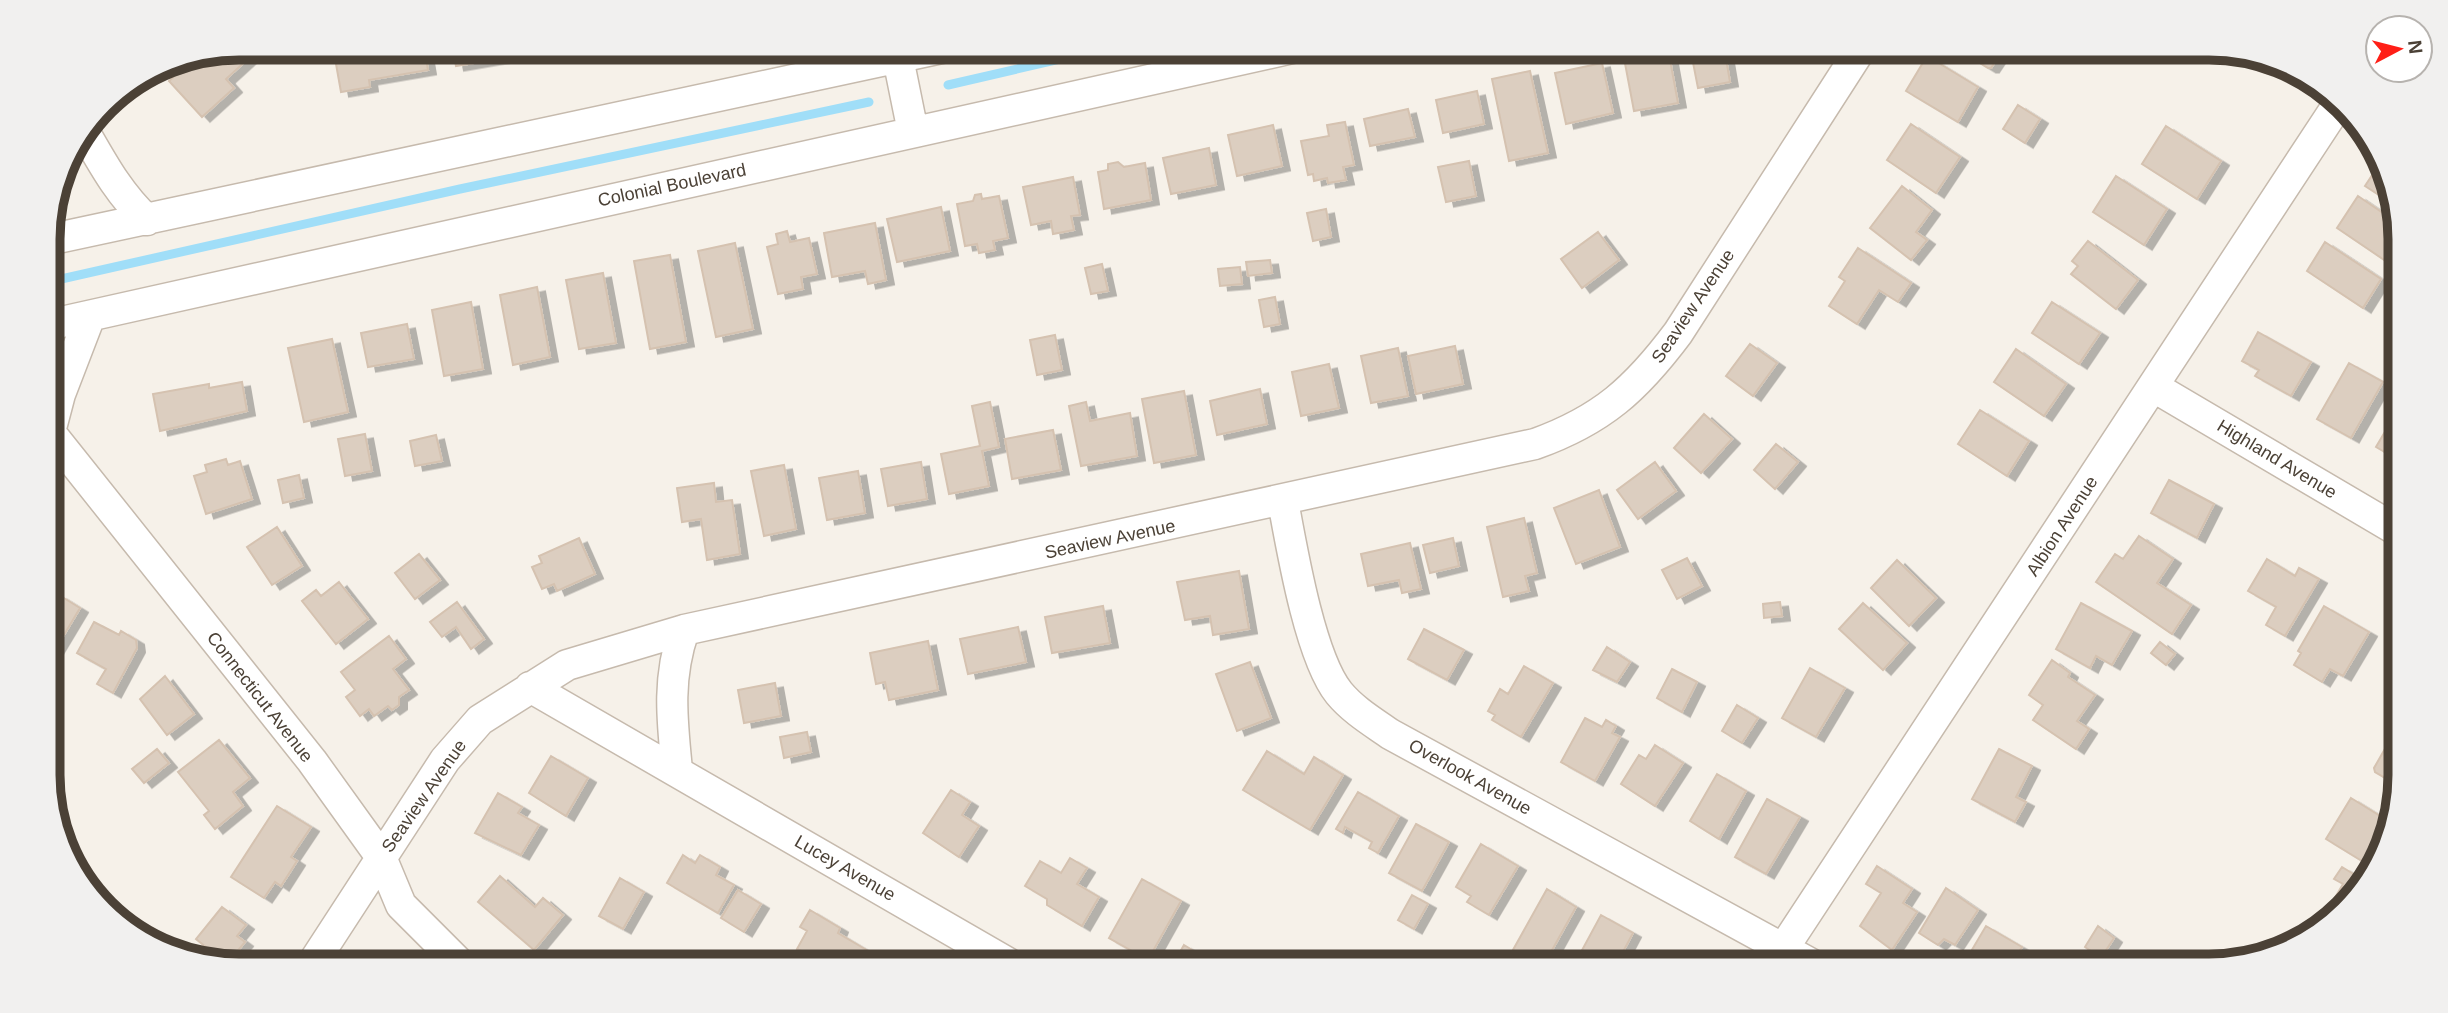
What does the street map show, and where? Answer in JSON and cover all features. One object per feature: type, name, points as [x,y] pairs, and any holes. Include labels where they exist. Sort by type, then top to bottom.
[{"type":"street","points":[[60,238],[889,60]]},
{"type":"street","points":[[898,60],[913,132]]},
{"type":"street","name":"Colonial Boulevard","points":[[60,322],[1238,60]]},
{"type":"street","name":"Seaview Avenue","points":[[318,954],[445,760],[475,725],[567,665],[684,629],[1283,501],[1535,444],[1581,425],[1614,403],[1646,375],[1678,333],[1854,60]]},
{"type":"street","name":"Albion Avenue","points":[[1783,948],[2334,110]]},
{"type":"street","points":[[89,140],[127,202],[147,220]]},
{"type":"street","name":"Connecticut Avenue","points":[[60,394],[90,316]]},
{"type":"street","name":"Highland Avenue","points":[[2154,387],[2388,525]]},
{"type":"street","name":"Connecticut Avenue","points":[[60,445],[312,761],[381,857],[401,905],[450,954]]},
{"type":"street","name":"Overlook Avenue","points":[[1283,501],[1316,645],[1327,674],[1350,704],[1390,734],[1792,953]]},
{"type":"street","points":[[677,770],[670,701],[672,674],[684,629]]},
{"type":"street","name":"Lucey Avenue","points":[[530,687],[992,954]]},
{"type":"building","points":[[247,60],[226,79],[234,88],[202,117],[169,81],[183,69],[192,66],[215,61]]},
{"type":"building","points":[[335,60],[426,60],[428,70],[369,80],[370,87],[341,92]]},
{"type":"building","points":[[455,60],[491,60],[456,66]]},
{"type":"building","points":[[1624,60],[1670,60],[1678,103],[1634,111]]},
{"type":"building","points":[[1693,60],[1726,60],[1730,82],[1698,88]]},
{"type":"building","points":[[1925,60],[1934,60],[1978,87],[1958,122],[1906,91]]},
{"type":"building","points":[[1975,60],[1996,60],[1988,68]]},
{"type":"building","points":[[1602,63],[1613,113],[1566,124],[1555,73]]},
{"type":"building","points":[[1530,71],[1548,153],[1509,161],[1492,79]]},
{"type":"building","points":[[1477,91],[1484,124],[1443,133],[1436,100]]},
{"type":"building","points":[[2018,105],[2040,119],[2025,143],[2003,129]]},
{"type":"building","points":[[1408,109],[1415,137],[1370,146],[1364,119]]},
{"type":"building","points":[[1345,122],[1354,165],[1343,167],[1346,180],[1328,183],[1327,178],[1314,181],[1313,174],[1308,175],[1301,141],[1329,136],[1327,125]]},
{"type":"building","points":[[1911,124],[1960,157],[1936,193],[1887,160]]},
{"type":"building","points":[[1273,125],[1282,166],[1237,176],[1228,135]]},
{"type":"building","points":[[2166,126],[2221,161],[2197,199],[2142,164]]},
{"type":"building","points":[[1209,148],[1216,185],[1171,194],[1163,158]]},
{"type":"building","points":[[1469,161],[1476,196],[1446,202],[1438,167]]},
{"type":"building","points":[[1118,162],[1124,167],[1145,163],[1151,200],[1104,209],[1098,172],[1108,170],[1108,164]]},
{"type":"building","points":[[2375,170],[2383,198],[2365,186]]},
{"type":"building","points":[[2116,176],[2167,209],[2144,245],[2093,212]]},
{"type":"building","points":[[1073,177],[1080,215],[1071,216],[1074,230],[1053,234],[1051,221],[1031,225],[1023,187]]},
{"type":"building","points":[[1902,186],[1932,210],[1916,232],[1927,240],[1911,260],[1870,228]]},
{"type":"building","points":[[981,194],[982,199],[999,196],[1008,238],[993,241],[995,250],[979,253],[977,244],[965,246],[957,204],[973,201],[975,195]]},
{"type":"building","points":[[2358,196],[2387,216],[2388,263],[2337,228]]},
{"type":"building","points":[[941,207],[950,251],[897,262],[887,219]]},
{"type":"building","points":[[1326,209],[1331,237],[1313,241],[1307,213]]},
{"type":"building","points":[[875,223],[886,280],[868,284],[865,271],[832,277],[824,233]]},
{"type":"building","points":[[787,231],[790,242],[809,238],[817,274],[801,277],[803,289],[778,294],[767,247],[778,244],[776,234]]},
{"type":"building","points":[[1598,232],[1619,260],[1582,288],[1561,259]]},
{"type":"building","points":[[2088,241],[2138,280],[2116,309],[2071,274],[2078,266],[2072,261]]},
{"type":"building","points":[[2325,242],[2381,279],[2363,308],[2307,271]]},
{"type":"building","points":[[735,243],[753,329],[716,337],[698,251]]},
{"type":"building","points":[[1858,248],[1911,283],[1898,302],[1879,290],[1857,324],[1829,306],[1845,281],[1839,277]]},
{"type":"building","points":[[670,255],[686,342],[650,349],[634,261]]},
{"type":"building","points":[[1270,260],[1272,273],[1248,276],[1246,262]]},
{"type":"building","points":[[1102,264],[1108,291],[1091,294],[1085,268]]},
{"type":"building","points":[[1240,267],[1242,284],[1220,286],[1218,269]]},
{"type":"building","points":[[603,273],[616,343],[579,349],[566,280]]},
{"type":"building","points":[[537,287],[550,357],[513,365],[500,295]]},
{"type":"building","points":[[1275,297],[1280,324],[1264,327],[1259,300]]},
{"type":"building","points":[[471,302],[483,369],[444,376],[432,310]]},
{"type":"building","points":[[2052,302],[2100,333],[2079,364],[2032,333]]},
{"type":"building","points":[[407,324],[414,359],[368,367],[361,333]]},
{"type":"building","points":[[2258,332],[2311,362],[2291,396],[2255,376],[2259,370],[2242,361]]},
{"type":"building","points":[[1055,335],[1062,370],[1037,375],[1030,340]]},
{"type":"building","points":[[332,339],[348,412],[304,422],[288,348]]},
{"type":"building","points":[[1750,344],[1777,363],[1753,396],[1726,376]]},
{"type":"building","points":[[1455,346],[1463,384],[1416,394],[1408,356]]},
{"type":"building","points":[[1398,348],[1408,396],[1371,403],[1361,356]]},
{"type":"building","points":[[2016,349],[2066,384],[2044,416],[1994,382]]},
{"type":"building","points":[[2349,363],[2383,382],[2351,438],[2317,419]]},
{"type":"building","points":[[1329,364],[1339,408],[1301,416],[1292,372]]},
{"type":"building","points":[[242,382],[247,411],[160,431],[153,394],[209,384],[209,388]]},
{"type":"building","points":[[1260,389],[1267,424],[1217,435],[1210,401]]},
{"type":"building","points":[[1184,391],[1196,455],[1154,463],[1142,399]]},
{"type":"building","points":[[990,402],[999,447],[982,451],[989,486],[949,494],[941,454],[980,446],[972,406]]},
{"type":"building","points":[[1086,402],[1090,421],[1130,413],[1137,456],[1081,466],[1069,406]]},
{"type":"building","points":[[1980,410],[2029,441],[2007,476],[1958,444]]},
{"type":"building","points":[[1704,414],[1732,439],[1701,473],[1674,448]]},
{"type":"building","points":[[2388,427],[2388,454],[2376,447]]},
{"type":"building","points":[[1053,430],[1061,470],[1012,479],[1005,439]]},
{"type":"building","points":[[365,434],[372,471],[345,476],[338,439]]},
{"type":"building","points":[[436,435],[442,461],[415,466],[410,441]]},
{"type":"building","points":[[1776,444],[1798,462],[1775,489],[1754,470]]},
{"type":"building","points":[[226,459],[228,465],[240,461],[252,499],[206,514],[194,476],[207,472],[205,465]]},
{"type":"building","points":[[921,462],[927,499],[888,506],[881,469]]},
{"type":"building","points":[[1655,462],[1676,491],[1638,519],[1617,490]]},
{"type":"building","points":[[784,465],[796,529],[764,536],[751,471]]},
{"type":"building","points":[[858,471],[865,513],[827,520],[819,478]]},
{"type":"building","points":[[299,475],[304,498],[283,503],[278,480]]},
{"type":"building","points":[[2169,480],[2214,504],[2197,538],[2151,513]]},
{"type":"building","points":[[714,483],[716,502],[732,500],[740,554],[707,560],[701,519],[682,522],[677,488]]},
{"type":"building","points":[[1599,490],[1620,547],[1576,564],[1554,508]]},
{"type":"building","points":[[1524,518],[1537,573],[1525,576],[1529,591],[1503,597],[1487,527]]},
{"type":"building","points":[[277,527],[302,566],[272,585],[247,547]]},
{"type":"building","points":[[2139,536],[2173,559],[2157,583],[2191,605],[2172,634],[2096,582],[2115,554],[2123,559]]},
{"type":"building","points":[[579,538],[595,574],[557,591],[554,584],[542,589],[532,567],[542,563],[539,556]]},
{"type":"building","points":[[1453,538],[1459,566],[1430,573],[1423,545]]},
{"type":"building","points":[[1410,543],[1421,589],[1402,593],[1399,580],[1368,586],[1361,554]]},
{"type":"building","points":[[419,554],[440,580],[415,599],[395,573]]},
{"type":"building","points":[[1687,558],[1702,586],[1677,599],[1662,570]]},
{"type":"building","points":[[2267,559],[2295,576],[2299,568],[2319,579],[2285,636],[2266,625],[2276,607],[2248,591]]},
{"type":"building","points":[[1897,560],[1936,598],[1909,626],[1871,588]]},
{"type":"building","points":[[1239,571],[1249,629],[1213,635],[1210,616],[1185,620],[1177,582]]},
{"type":"building","points":[[339,582],[368,619],[336,644],[302,601],[316,590],[321,596]]},
{"type":"building","points":[[60,596],[80,608],[60,642]]},
{"type":"building","points":[[457,602],[484,639],[471,649],[456,627],[442,637],[430,622]]},
{"type":"building","points":[[1780,602],[1782,616],[1764,618],[1763,604]]},
{"type":"building","points":[[1863,603],[1907,643],[1883,670],[1839,629]]},
{"type":"building","points":[[2081,603],[2132,631],[2112,665],[2096,656],[2090,668],[2056,649]]},
{"type":"building","points":[[1103,606],[1110,643],[1052,653],[1045,617]]},
{"type":"building","points":[[2324,606],[2369,632],[2343,676],[2330,669],[2322,682],[2294,665],[2301,653],[2298,651]]},
{"type":"building","points":[[94,622],[119,635],[121,631],[136,640],[137,648],[113,693],[97,684],[106,669],[77,653]]},
{"type":"building","points":[[1018,627],[1026,662],[968,674],[960,639]]},
{"type":"building","points":[[1424,629],[1464,650],[1447,680],[1408,659]]},
{"type":"building","points":[[389,636],[406,659],[393,669],[409,690],[399,697],[399,705],[392,710],[388,706],[374,716],[369,709],[360,716],[346,697],[355,690],[341,672]]},
{"type":"building","points":[[928,641],[938,690],[889,700],[885,682],[876,684],[870,653]]},
{"type":"building","points":[[2160,642],[2175,654],[2166,665],[2151,653]]},
{"type":"building","points":[[1607,647],[1630,662],[1617,682],[1593,670]]},
{"type":"building","points":[[2052,660],[2070,673],[2068,677],[2095,695],[2077,721],[2089,729],[2076,749],[2033,720],[2043,705],[2029,695]]},
{"type":"building","points":[[1250,662],[1271,718],[1237,731],[1216,674]]},
{"type":"building","points":[[1524,666],[1553,683],[1521,737],[1492,720],[1495,715],[1488,711],[1500,689],[1508,694]]},
{"type":"building","points":[[1810,668],[1845,688],[1816,737],[1782,718]]},
{"type":"building","points":[[1672,669],[1697,682],[1682,712],[1657,698]]},
{"type":"building","points":[[165,676],[194,714],[167,735],[140,699]]},
{"type":"building","points":[[775,683],[781,716],[744,723],[738,690]]},
{"type":"building","points":[[1737,705],[1758,718],[1742,743],[1722,731]]},
{"type":"building","points":[[1585,718],[1602,727],[1606,720],[1616,726],[1612,733],[1620,737],[1595,781],[1561,762]]},
{"type":"building","points":[[807,732],[811,752],[784,758],[780,737]]},
{"type":"building","points":[[219,740],[250,778],[233,792],[243,806],[215,829],[204,815],[209,811],[178,772]]},
{"type":"building","points":[[2388,744],[2388,779],[2375,772],[2374,768]]},
{"type":"building","points":[[1655,745],[1683,763],[1655,806],[1621,784],[1639,755],[1646,759]]},
{"type":"building","points":[[157,749],[169,763],[144,783],[132,769]]},
{"type":"building","points":[[1999,749],[2032,766],[2016,797],[2026,802],[2015,822],[1972,799]]},
{"type":"building","points":[[1267,751],[1304,774],[1314,757],[1343,775],[1310,830],[1243,790]]},
{"type":"building","points":[[551,756],[588,778],[566,816],[529,793]]},
{"type":"building","points":[[1717,774],[1746,791],[1719,839],[1690,821]]},
{"type":"building","points":[[951,790],[970,802],[962,815],[979,826],[959,857],[923,833]]},
{"type":"building","points":[[1358,792],[1399,816],[1378,853],[1369,848],[1372,842],[1345,827],[1343,833],[1336,829]]},
{"type":"building","points":[[498,793],[522,807],[518,813],[539,825],[521,855],[475,833]]},
{"type":"building","points":[[2351,798],[2383,818],[2365,863],[2326,839]]},
{"type":"building","points":[[1767,799],[1800,817],[1766,874],[1735,857]]},
{"type":"building","points":[[277,806],[311,827],[291,857],[297,861],[281,886],[275,882],[264,898],[231,877]]},
{"type":"building","points":[[1416,824],[1449,842],[1422,891],[1389,873]]},
{"type":"building","points":[[1481,844],[1518,866],[1489,915],[1467,902],[1471,896],[1456,887]]},
{"type":"building","points":[[683,855],[695,863],[700,855],[720,867],[716,875],[734,885],[718,913],[667,883]]},
{"type":"building","points":[[1070,858],[1087,868],[1077,884],[1099,897],[1082,926],[1047,905],[1047,899],[1025,886],[1040,861],[1061,873]]},
{"type":"building","points":[[1877,866],[1912,889],[1903,903],[1917,912],[1892,950],[1860,926],[1881,893],[1866,884]]},
{"type":"building","points":[[2342,867],[2357,876],[2329,907],[2343,884],[2334,879]]},
{"type":"building","points":[[500,876],[535,907],[543,898],[563,915],[534,950],[478,902]]},
{"type":"building","points":[[620,878],[644,892],[623,929],[599,916]]},
{"type":"building","points":[[1142,879],[1181,901],[1152,954],[1137,954],[1109,938]]},
{"type":"building","points":[[1946,888],[1978,910],[1955,945],[1944,939],[1938,945],[1919,933]]},
{"type":"building","points":[[1547,889],[1576,907],[1552,953],[1511,953]]},
{"type":"building","points":[[738,890],[761,904],[744,932],[721,918]]},
{"type":"building","points":[[1412,895],[1428,904],[1414,929],[1398,920]]},
{"type":"building","points":[[222,907],[246,925],[237,936],[245,942],[235,954],[211,951],[196,939]]},
{"type":"building","points":[[810,910],[840,928],[838,933],[870,952],[807,954],[797,949],[807,931],[800,927]]},
{"type":"building","points":[[1601,915],[1633,933],[1622,953],[1580,953]]},
{"type":"building","points":[[1986,926],[2022,947],[2018,953],[1970,953]]},
{"type":"building","points":[[2098,926],[2114,938],[2104,953],[2094,953],[2085,947]]},
{"type":"building","points":[[1184,945],[1198,954],[1179,954]]},
{"type":"waterway","points":[[948,85],[1056,60]]},
{"type":"waterway","points":[[60,279],[460,189],[869,102]]}]
